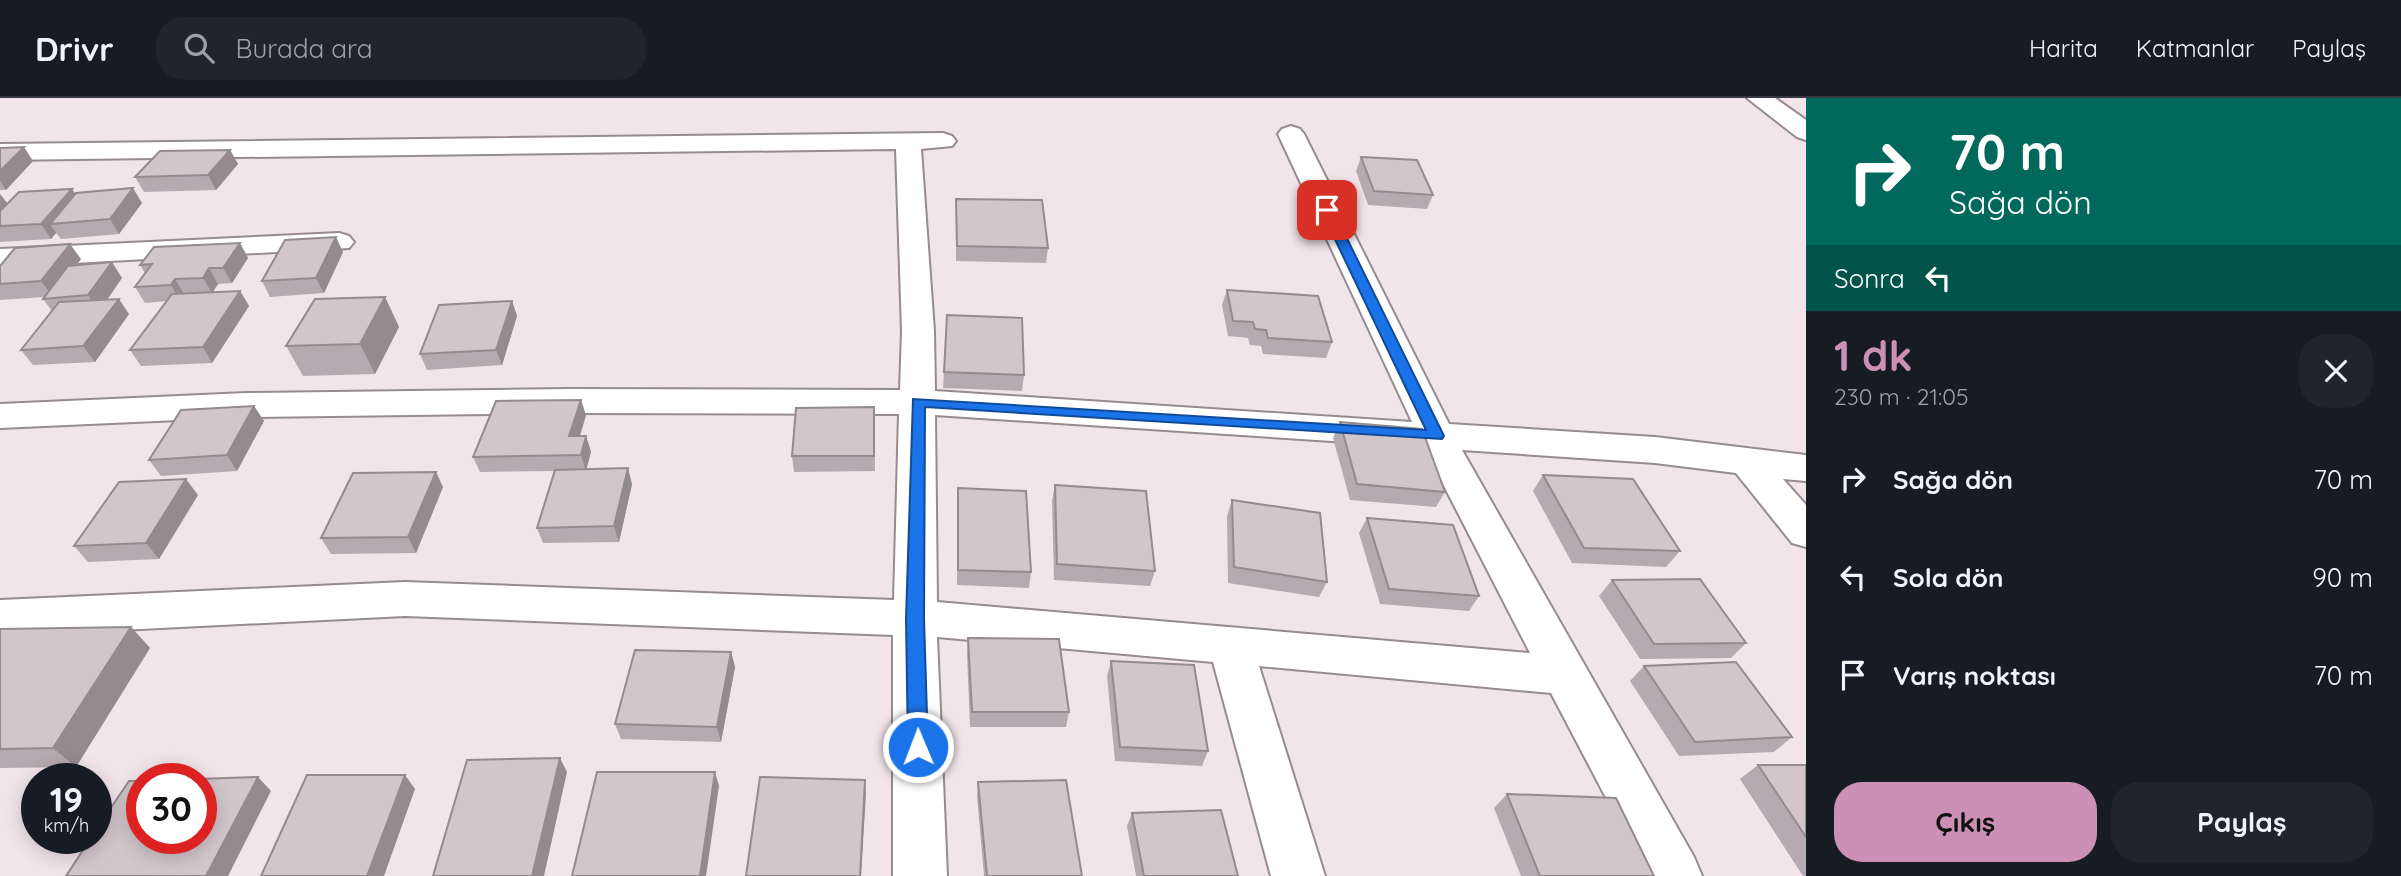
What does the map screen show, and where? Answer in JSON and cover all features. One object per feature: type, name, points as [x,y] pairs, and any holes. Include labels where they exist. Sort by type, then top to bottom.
[{"type":"street","points":[[1759,98],[1800,123]]},
{"type":"street","points":[[1291,134],[1436,436],[1675,876]]},
{"type":"street","points":[[0,152],[926,141],[918,331],[915,619],[920,876]]},
{"type":"street","points":[[0,258],[339,242]]},
{"type":"street","points":[[0,416],[246,405],[568,401],[918,402],[1655,450],[1806,468]]},
{"type":"street","points":[[1747,461],[1806,532]]},
{"type":"street","points":[[0,618],[405,599],[915,619],[1566,675]]},
{"type":"street","points":[[1231,646],[1298,876]]},
{"type":"building","points":[[24,147],[0,171],[0,148]]},
{"type":"building","points":[[230,150],[208,175],[135,177],[160,151]]},
{"type":"building","points":[[1361,157],[1417,160],[1433,195],[1374,191]]},
{"type":"building","points":[[133,188],[110,219],[50,224],[76,193]]},
{"type":"building","points":[[72,189],[41,224],[0,226],[0,211],[19,192]]},
{"type":"building","points":[[956,199],[1042,200],[1048,248],[957,246]]},
{"type":"building","points":[[336,237],[316,278],[262,281],[285,240]]},
{"type":"building","points":[[240,243],[223,268],[209,268],[203,278],[175,279],[171,285],[135,287],[152,264],[140,265],[154,247]]},
{"type":"building","points":[[70,244],[41,281],[0,284],[0,266],[15,248]]},
{"type":"building","points":[[112,262],[88,295],[43,299],[68,266]]},
{"type":"building","points":[[1227,290],[1318,296],[1332,342],[1268,338],[1266,330],[1255,329],[1253,322],[1233,321]]},
{"type":"building","points":[[240,291],[203,347],[130,350],[172,294]]},
{"type":"building","points":[[385,297],[360,344],[286,346],[315,299]]},
{"type":"building","points":[[119,299],[83,346],[21,350],[59,302]]},
{"type":"building","points":[[512,301],[496,350],[420,354],[439,305]]},
{"type":"building","points":[[947,315],[1022,318],[1024,375],[944,372]]},
{"type":"building","points":[[581,400],[569,436],[586,436],[581,455],[473,457],[496,401]]},
{"type":"building","points":[[254,406],[227,455],[149,460],[181,410]]},
{"type":"building","points":[[874,407],[874,456],[792,456],[796,408]]},
{"type":"building","points":[[1340,422],[1422,429],[1445,492],[1357,484]]},
{"type":"building","points":[[628,468],[614,526],[537,528],[555,470]]},
{"type":"building","points":[[436,472],[408,537],[321,538],[353,473]]},
{"type":"building","points":[[1543,475],[1633,479],[1680,551],[1584,548]]},
{"type":"building","points":[[186,479],[146,543],[74,546],[119,482]]},
{"type":"building","points":[[1055,485],[1146,491],[1155,571],[1057,564]]},
{"type":"building","points":[[958,488],[1026,491],[1031,572],[958,570]]},
{"type":"building","points":[[1232,500],[1320,513],[1327,582],[1234,567]]},
{"type":"building","points":[[1367,518],[1453,525],[1479,596],[1389,589]]},
{"type":"building","points":[[1700,579],[1746,643],[1654,644],[1612,580]]},
{"type":"building","points":[[131,627],[53,748],[0,749],[0,629]]},
{"type":"building","points":[[968,638],[1059,639],[1069,712],[972,712]]},
{"type":"building","points":[[635,650],[731,652],[717,727],[615,724]]},
{"type":"building","points":[[1111,661],[1194,665],[1208,751],[1120,747]]},
{"type":"building","points":[[1736,662],[1792,737],[1695,742],[1644,666]]},
{"type":"building","points":[[560,758],[532,876],[433,876],[467,760]]},
{"type":"building","points":[[1758,765],[1806,765],[1806,837]]},
{"type":"building","points":[[597,772],[715,772],[700,876],[572,876]]},
{"type":"building","points":[[307,775],[405,775],[367,876],[261,876]]},
{"type":"building","points":[[258,777],[206,876],[66,876],[80,854],[112,854],[112,806],[126,785],[126,854],[217,854],[217,778]]},
{"type":"building","points":[[760,777],[865,780],[860,876],[746,876]]},
{"type":"building","points":[[1066,780],[1082,876],[987,876],[978,782]]},
{"type":"building","points":[[1507,794],[1616,798],[1654,876],[1540,876]]},
{"type":"building","points":[[1221,810],[1238,876],[1144,876],[1132,813]]},
{"type":"route","points":[[918,747],[915,619],[918,402],[1436,436],[1327,210]]}]
